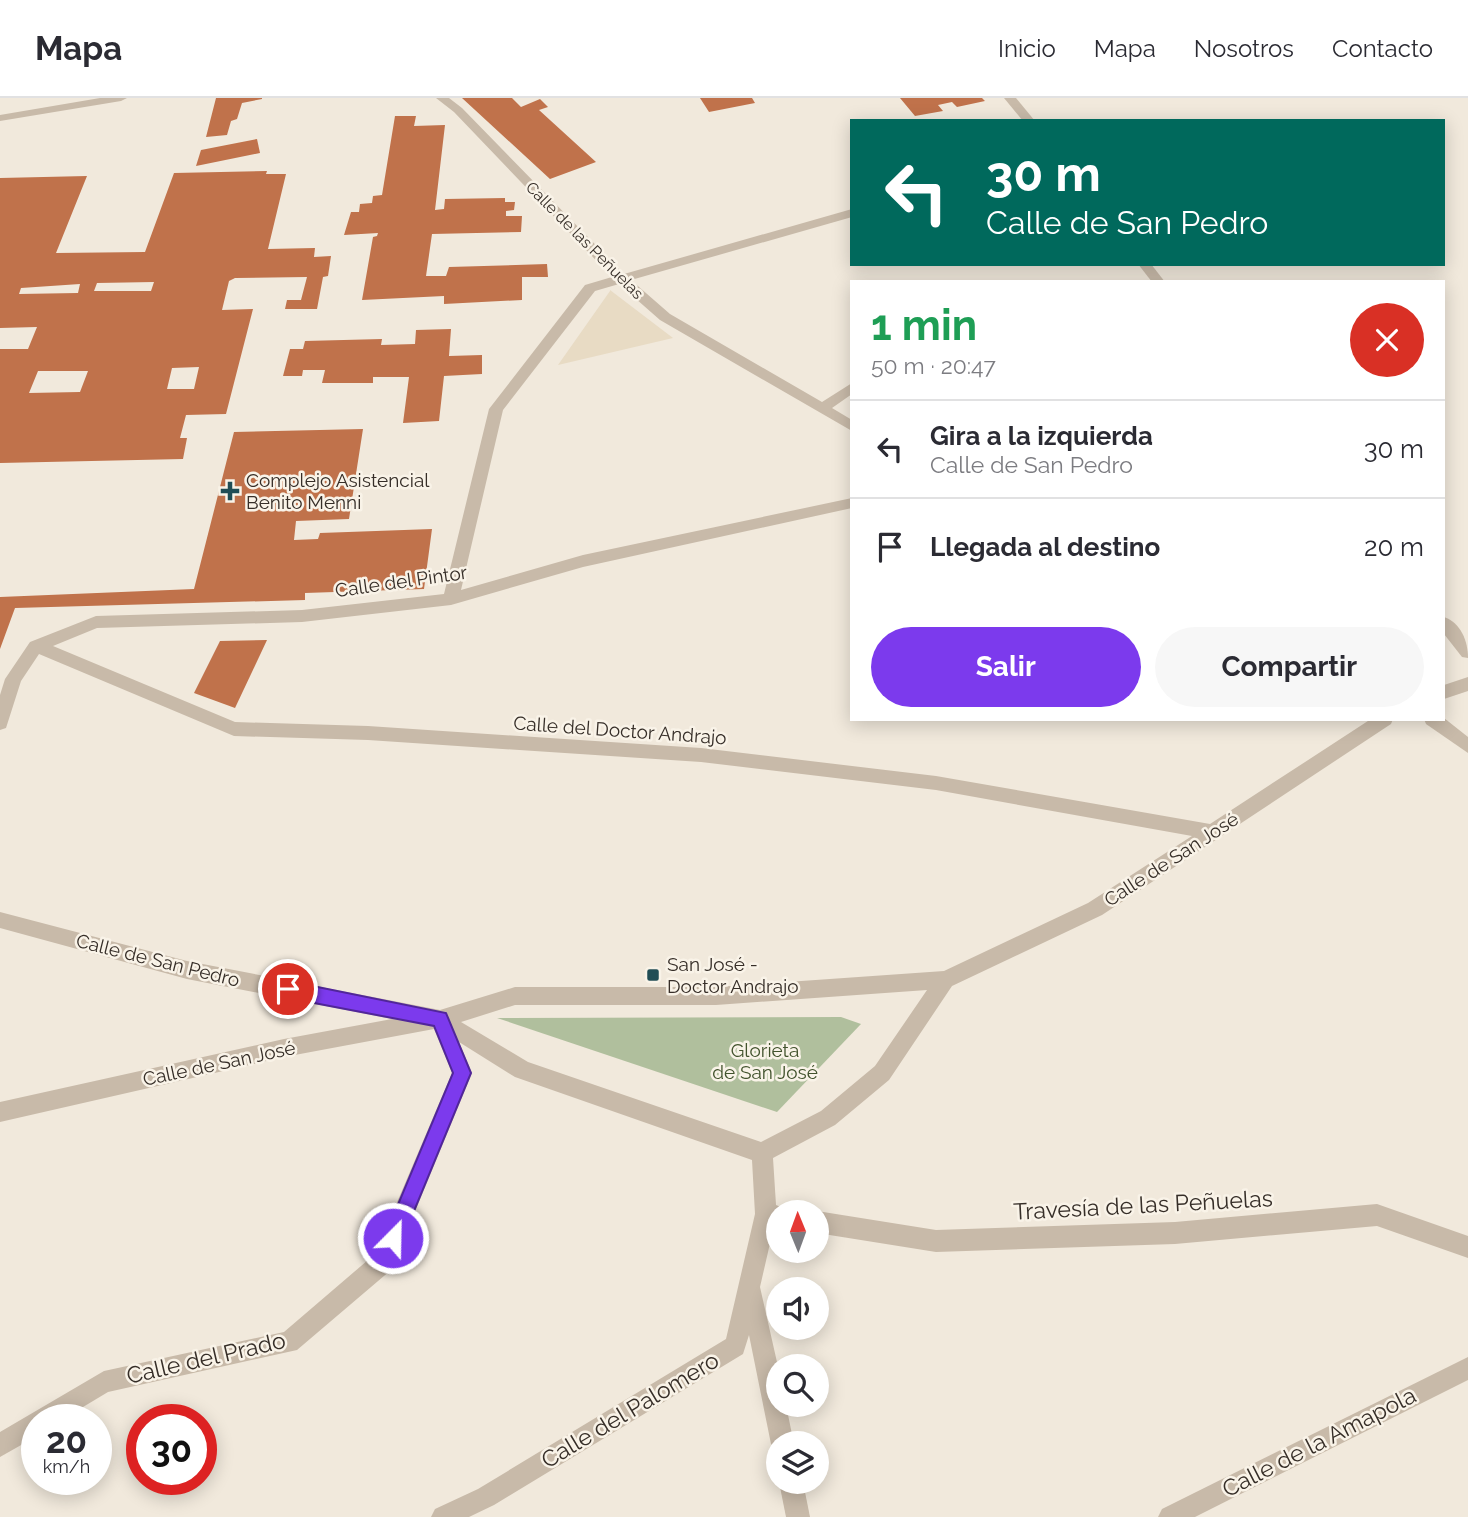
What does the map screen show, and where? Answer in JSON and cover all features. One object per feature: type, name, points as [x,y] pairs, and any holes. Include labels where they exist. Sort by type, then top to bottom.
[{"type":"street","points":[[0,118],[121,98]]},
{"type":"street","name":"Calle de las Peñuelas","points":[[442,98],[458,110],[619,277],[666,317],[850,425]]},
{"type":"street","points":[[1010,98],[1027,119]]},
{"type":"street","points":[[452,599],[496,409],[590,288],[619,277],[850,214]]},
{"type":"street","points":[[1146,266],[1157,280]]},
{"type":"street","points":[[824,407],[850,389]]},
{"type":"street","name":"Calle del Pintor","points":[[36,646],[96,622],[302,615],[452,599],[583,561],[850,503]]},
{"type":"street","points":[[1445,624],[1468,652]]},
{"type":"street","points":[[0,723],[13,679],[36,646]]},
{"type":"street","name":"Calle del Doctor Andrajo","points":[[36,646],[234,729],[368,733],[701,755],[936,783],[1213,832]]},
{"type":"street","points":[[1445,692],[1468,684]]},
{"type":"street","name":"Calle de San José","points":[[945,980],[1095,909],[1382,721]]},
{"type":"street","points":[[1435,721],[1468,746]]},
{"type":"street","name":"Calle de San Pedro","points":[[0,920],[187,970],[440,1019]]},
{"type":"street","points":[[440,1019],[515,996],[716,996],[945,980]]},
{"type":"street","points":[[440,1019],[522,1070],[762,1153],[828,1118],[882,1073],[945,980]]},
{"type":"street","name":"Calle de San José","points":[[0,1112],[271,1051],[440,1019]]},
{"type":"street","name":"Calle del Prado","points":[[67,1404],[104,1382],[289,1342],[383,1262],[462,1073],[440,1019]]},
{"type":"street","points":[[762,1153],[770,1200]]},
{"type":"street","name":"Travesía de las Peñuelas","points":[[830,1224],[936,1241],[1175,1233],[1377,1215],[1468,1247]]},
{"type":"street","name":"Calle del Palomero","points":[[443,1517],[486,1497],[735,1346],[749,1286],[766,1234]]},
{"type":"street","points":[[749,1286],[780,1431]]},
{"type":"street","name":"Calle de la Amapola","points":[[1170,1517],[1468,1368]]},
{"type":"street","points":[[0,1445],[21,1433]]},
{"type":"street","points":[[794,1494],[799,1517]]},
{"type":"green space","name":"Glorieta de San José","points":[[841,1017],[861,1024],[777,1112],[497,1018]]},
{"type":"shaded area","points":[[610,291],[673,338],[558,365]]},
{"type":"building","points":[[216,98],[262,99],[242,103],[237,119],[231,121],[227,135],[206,137]]},
{"type":"building","points":[[462,98],[512,98],[521,107],[540,99],[548,107],[539,110],[596,162],[550,179]]},
{"type":"building","points":[[700,98],[752,98],[755,103],[709,112]]},
{"type":"building","points":[[900,98],[982,98],[985,101],[957,107],[952,102],[938,105],[943,111],[915,116]]},
{"type":"building","points":[[395,116],[416,116],[414,126],[445,125],[435,210],[444,209],[445,199],[505,198],[505,202],[515,202],[514,210],[506,211],[506,216],[522,216],[521,232],[432,234],[426,276],[446,276],[449,267],[547,264],[548,277],[522,277],[522,300],[444,304],[444,296],[362,300],[373,237],[378,233],[344,235],[351,212],[359,212],[360,204],[372,203],[373,196],[382,195]]},
{"type":"building","points":[[257,139],[260,153],[196,166],[201,150]]},
{"type":"building","points":[[267,171],[266,174],[286,174],[268,249],[315,248],[314,257],[331,256],[328,276],[323,277],[317,309],[285,309],[287,300],[301,300],[307,277],[235,278],[229,281],[222,310],[253,309],[226,414],[186,415],[180,438],[187,438],[183,459],[0,463],[0,349],[28,349],[37,327],[0,328],[0,178],[87,176],[56,253],[145,252],[174,173]],"holes":[[[154,282],[151,291],[94,291],[97,283]],[[80,284],[78,293],[19,294],[21,288]],[[199,367],[194,389],[167,389],[172,368]],[[38,371],[88,371],[80,392],[29,393]]]},
{"type":"building","points":[[451,329],[449,356],[482,355],[482,374],[444,376],[439,421],[403,423],[409,377],[373,377],[373,383],[322,383],[325,370],[303,370],[302,376],[283,376],[290,349],[303,349],[305,341],[382,339],[381,345],[415,344],[416,330]]},
{"type":"building","points":[[363,429],[349,519],[296,521],[294,540],[318,539],[320,533],[432,529],[424,589],[305,593],[305,600],[15,608],[0,649],[0,597],[194,589],[234,432]]},
{"type":"building","points":[[267,640],[235,708],[194,693],[220,641]]},
{"type":"place","name":"Complejo Asistencial Benito Menni","points":[[230,491]]},
{"type":"place","name":"San José - Doctor Andrajo","points":[[653,975]]},
{"type":"route","points":[[288,989],[440,1019],[462,1073],[393,1238]]}]
